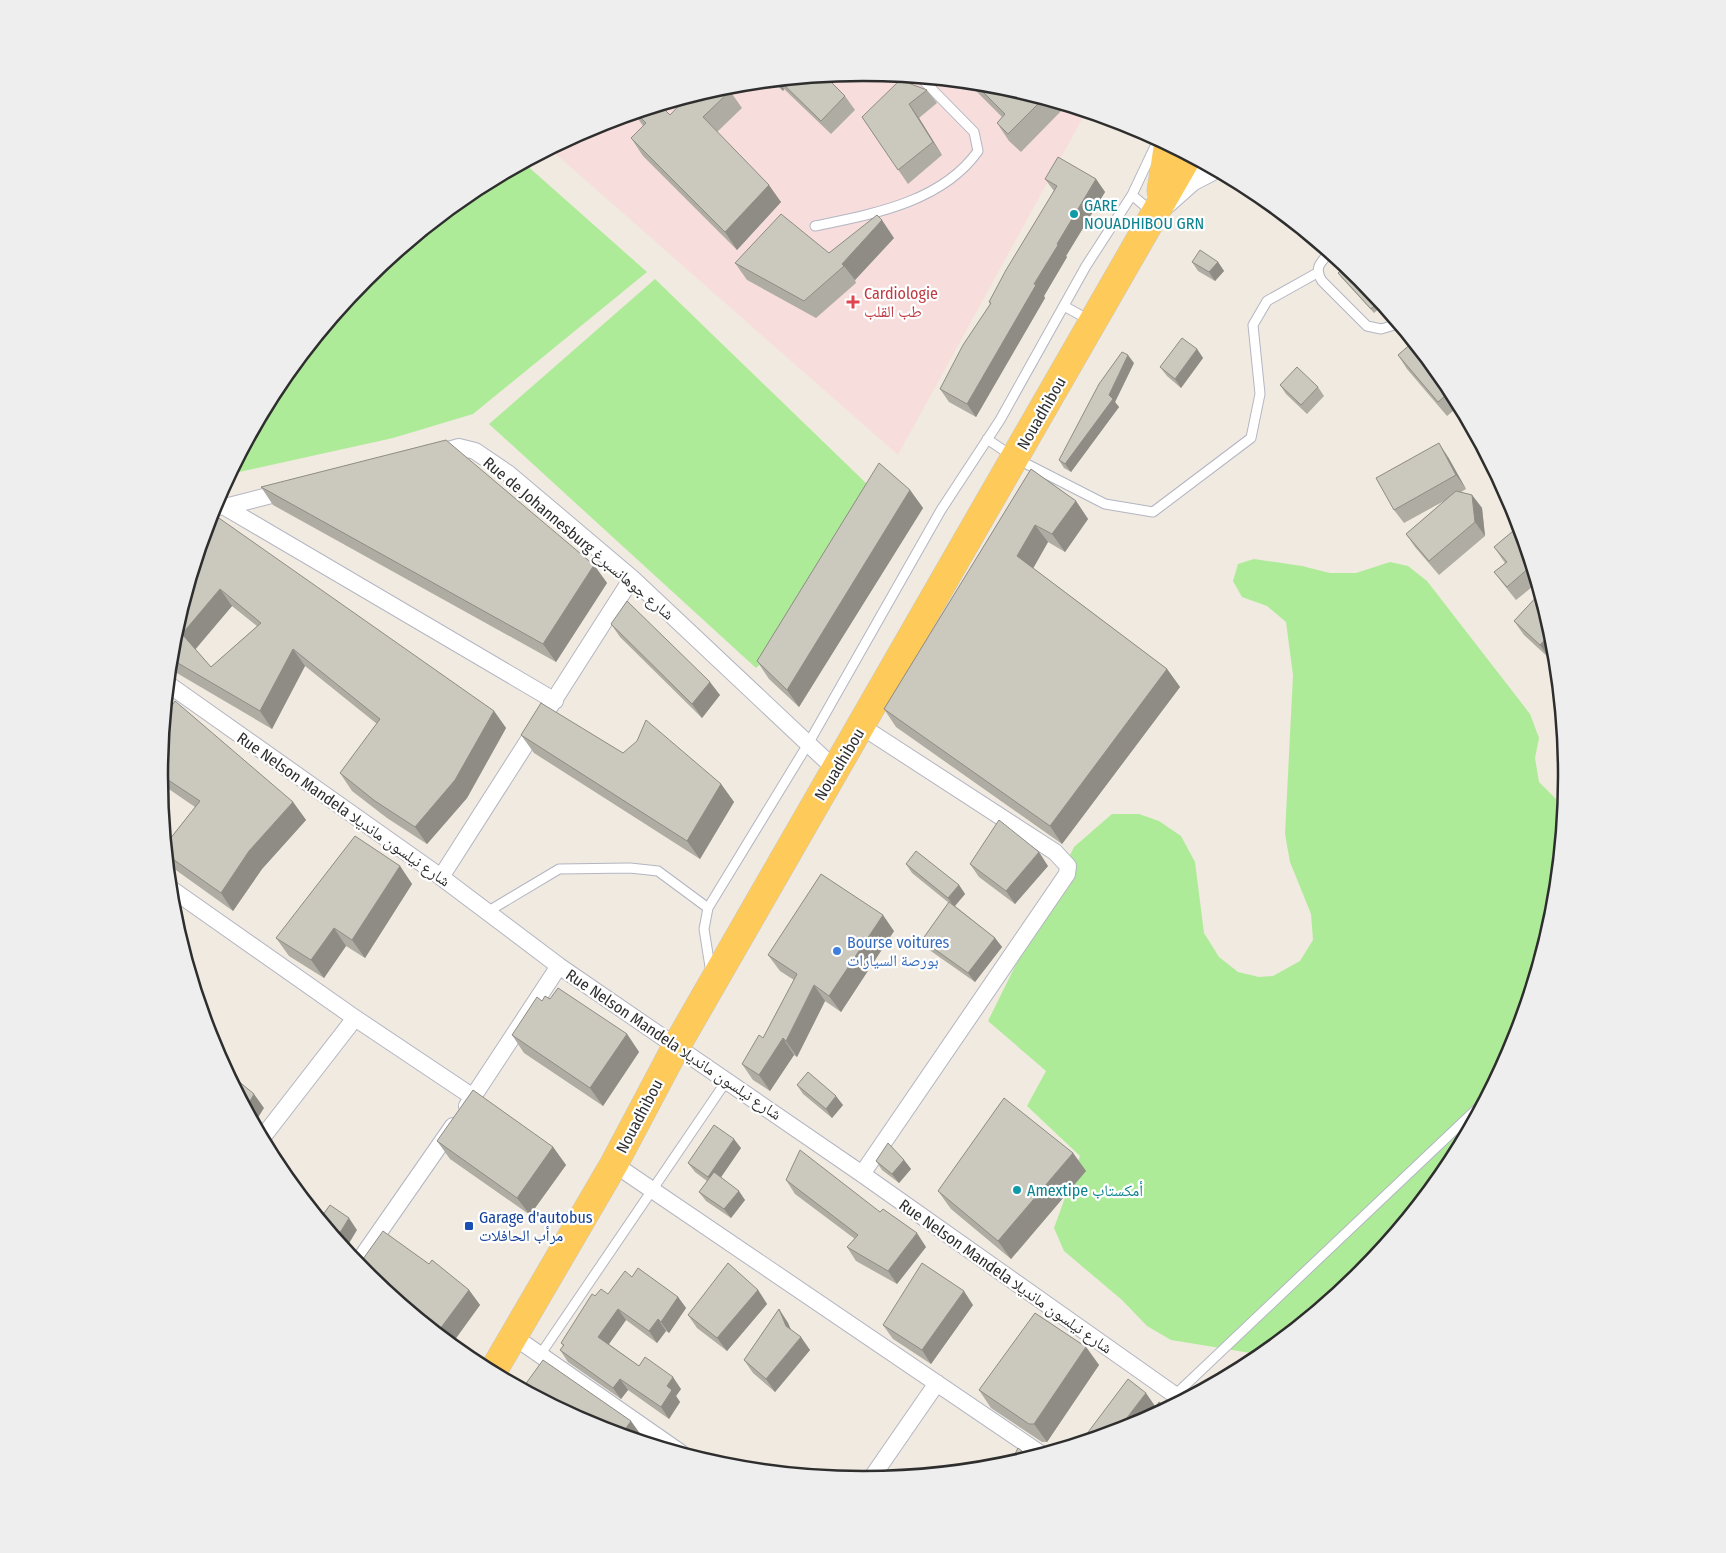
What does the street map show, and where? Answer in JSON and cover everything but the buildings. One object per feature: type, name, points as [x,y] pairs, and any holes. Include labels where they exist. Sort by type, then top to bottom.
[{"type":"highway","points":[[1156,210],[1167,151]]},
{"type":"highway","name":"Nouadhibou","points":[[496,1367],[614,1164],[677,1045],[1185,161]]},
{"type":"main road","points":[[1156,210],[1191,180],[1206,171]]},
{"type":"street","name":"Rue de Johannesburg شارع جوهانسبرغ","points":[[422,457],[459,447],[483,455],[509,474],[632,578],[835,769]]},
{"type":"street","points":[[223,506],[300,488]]},
{"type":"street","points":[[222,509],[555,701]]},
{"type":"street","points":[[441,877],[632,578]]},
{"type":"street","name":"Rue Nelson Mandela شارع نيلسون مانديلا","points":[[174,689],[441,877],[560,966],[862,1174],[1177,1397]]},
{"type":"street","points":[[861,726],[1055,852],[1068,866],[1068,874],[862,1174]]},
{"type":"street","points":[[178,894],[355,1018],[473,1097]]},
{"type":"street","points":[[361,1258],[473,1097],[560,966]]},
{"type":"street","points":[[266,1133],[355,1018]]},
{"type":"street","points":[[614,1164],[1035,1450]]},
{"type":"street","points":[[513,1336],[649,1438]]},
{"type":"street","points":[[876,1471],[937,1383]]},
{"type":"lane","points":[[815,226],[874,214],[935,190],[966,168],[978,151],[974,132],[928,85]]},
{"type":"lane","points":[[712,984],[704,929],[708,908],[808,744],[941,510],[987,439],[1086,266],[1132,195],[1155,146]]},
{"type":"lane","points":[[1132,195],[1156,210]]},
{"type":"lane","points":[[1325,257],[1318,266],[1317,273],[1322,281],[1367,326],[1382,329],[1392,326]]},
{"type":"lane","points":[[987,439],[1016,458],[1105,504],[1153,512],[1251,438],[1260,394],[1253,325],[1267,301],[1317,273]]},
{"type":"lane","points":[[1064,306],[1093,322]]},
{"type":"lane","points":[[487,912],[558,869],[630,868],[658,871],[708,908]]},
{"type":"lane","points":[[540,1355],[654,1191],[727,1080]]},
{"type":"lane","points":[[1182,1394],[1469,1116]]},
{"type":"shaded area","name":"Cardiologie طب القلب","points":[[863,81],[954,87],[1043,105],[1083,117],[898,455],[555,153],[597,134],[683,105],[772,87],[818,83]]},
{"type":"green space","points":[[528,167],[647,272],[473,414],[393,438],[238,472],[285,390],[311,353],[371,285],[440,225],[477,198]]},
{"type":"green space","points":[[655,279],[868,485],[767,658],[756,668],[489,424]]},
{"type":"green space","points":[[1254,559],[1302,566],[1330,573],[1356,573],[1390,562],[1408,566],[1427,581],[1530,714],[1539,738],[1535,758],[1539,782],[1557,800],[1552,867],[1545,912],[1535,956],[1505,1043],[1487,1084],[1465,1124],[1415,1200],[1386,1235],[1355,1268],[1321,1299],[1252,1353],[1171,1340],[1147,1326],[1122,1300],[1064,1251],[1054,1228],[1080,1156],[1027,1106],[1046,1071],[988,1021],[1074,847],[1112,814],[1139,814],[1159,821],[1181,836],[1195,862],[1204,933],[1219,957],[1238,972],[1259,977],[1273,976],[1300,961],[1313,940],[1311,914],[1290,862],[1285,834],[1293,675],[1286,622],[1267,606],[1242,597],[1233,581],[1238,564]]},
{"type":"place","name":"GARE NOUADHIBOU GRN","points":[[1074,214]]},
{"type":"place","name":"Cardiologie طب القلب","points":[[853,302]]},
{"type":"place","name":"Bourse voitures بورصة السيارات","points":[[837,951]]},
{"type":"place","name":"Amextipe أمكستاب","points":[[1017,1190]]},
{"type":"place","name":"Garage d'autobus مرأب الحافلات","points":[[469,1226]]}]
